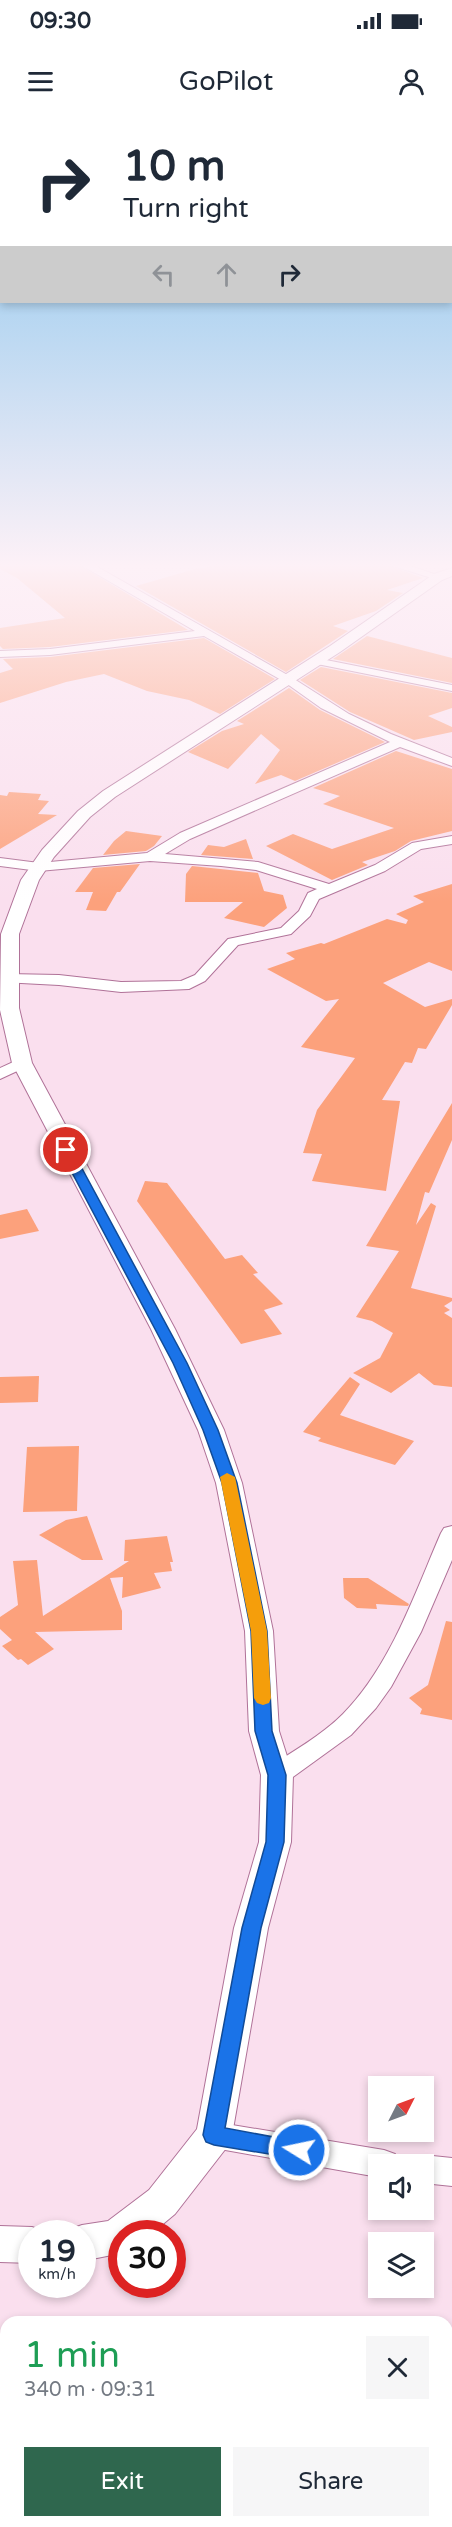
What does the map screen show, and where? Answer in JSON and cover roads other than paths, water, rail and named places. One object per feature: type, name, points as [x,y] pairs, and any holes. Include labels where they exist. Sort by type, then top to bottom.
[{"type":"street","points":[[284,677],[317,701],[398,743],[452,762]]},
{"type":"street","points":[[96,2240],[116,2237],[162,2202],[214,2135],[252,1928],[275,1842],[277,1775],[264,1731],[259,1631],[229,1483],[211,1430],[163,1329],[11,1069],[8,979],[10,933],[25,891],[39,867],[78,820],[109,794],[290,677]]},
{"type":"street","points":[[396,677],[452,688]]},
{"type":"street","points":[[150,857],[186,836],[398,743]]},
{"type":"street","points":[[8,979],[59,980],[122,987],[184,986],[200,978],[233,942],[286,931],[305,913],[313,896],[380,868],[417,846],[452,840]]},
{"type":"street","points":[[0,862],[39,867],[150,857],[258,867],[330,889]]},
{"type":"street","points":[[277,1775],[350,1722],[370,1699],[394,1662],[452,1533]]},
{"type":"street","points":[[214,2135],[368,2161]]},
{"type":"street","points":[[434,2170],[452,2172]]},
{"type":"street","points":[[0,2244],[18,2245]]}]
